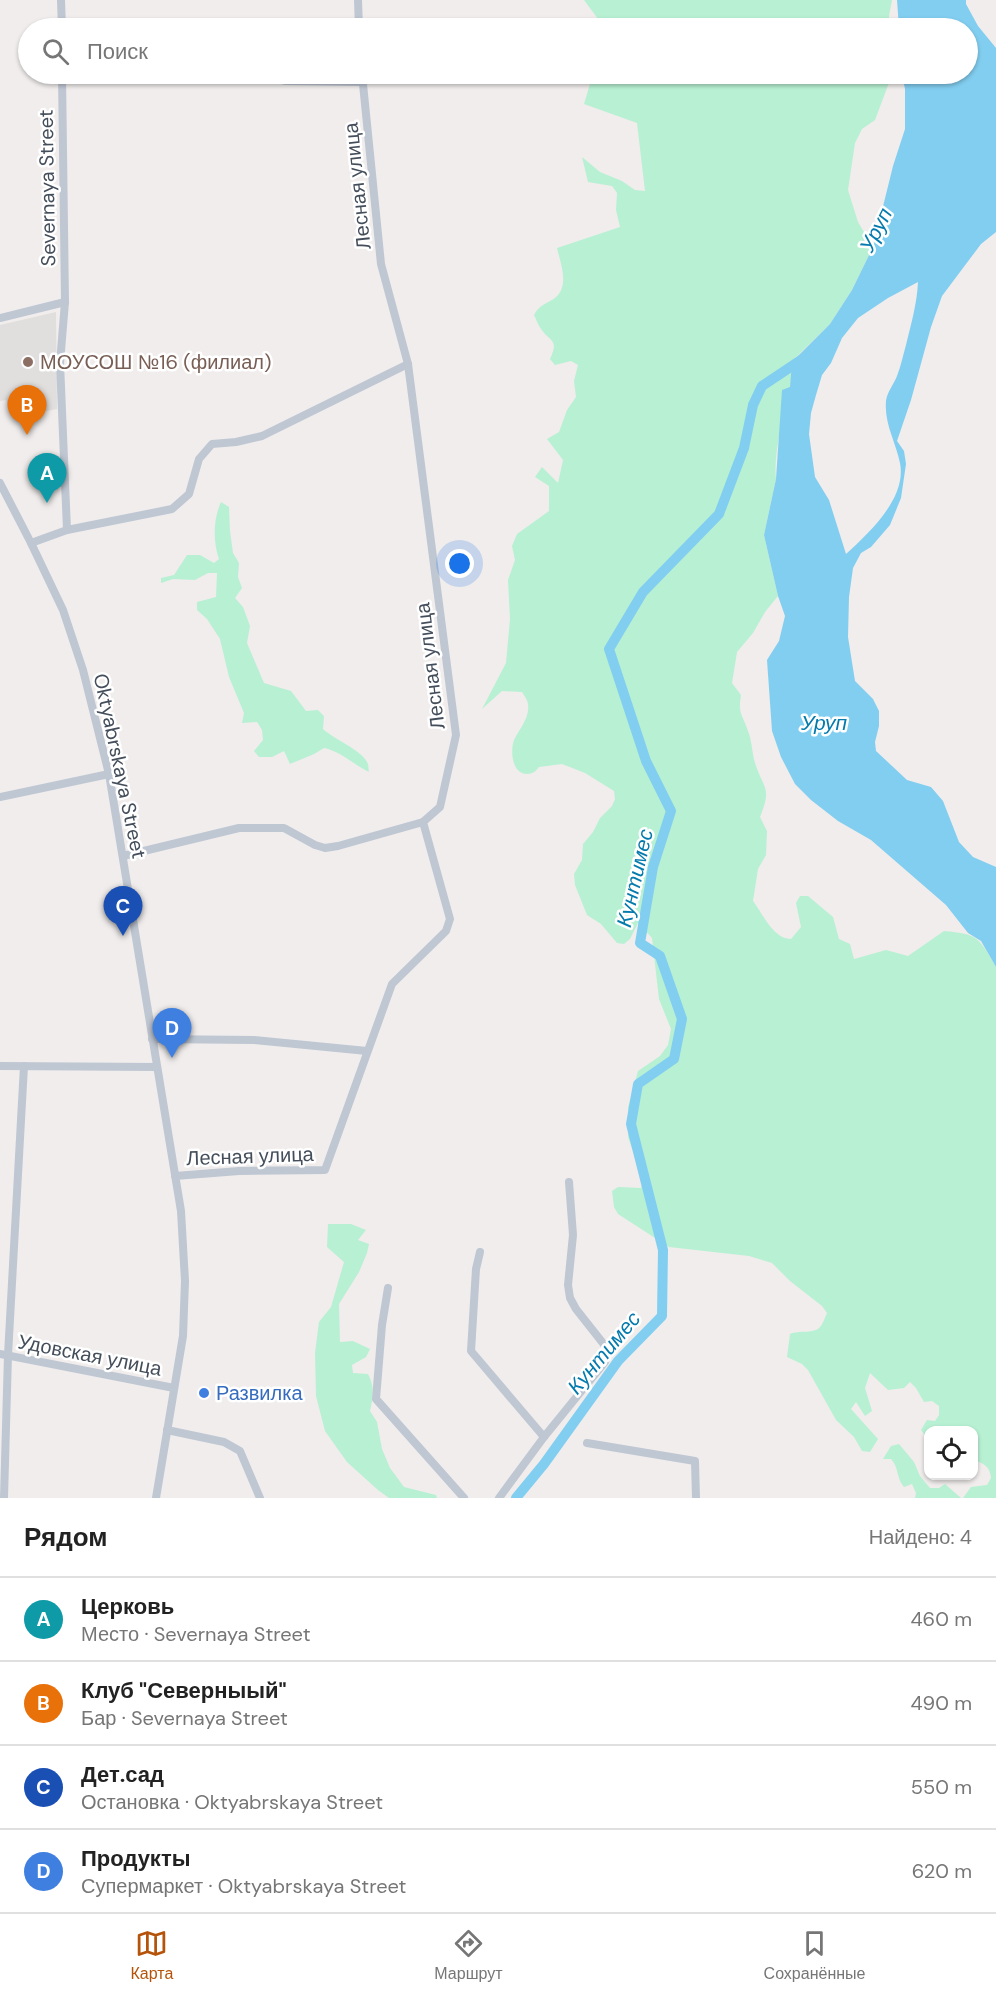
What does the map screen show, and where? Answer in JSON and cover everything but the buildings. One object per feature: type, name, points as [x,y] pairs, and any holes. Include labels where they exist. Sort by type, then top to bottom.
[{"type":"street","points":[[61,0],[62,18]]},
{"type":"street","points":[[358,0],[359,18]]},
{"type":"street","name":"Severnaya Street","points":[[63,84],[65,302],[60,363],[67,530]]},
{"type":"street","name":"Лесная улица","points":[[175,1176],[239,1171],[325,1170],[392,984],[446,931],[450,919],[423,822],[440,807],[456,735],[408,364],[381,264],[363,84]]},
{"type":"street","points":[[0,318],[65,302]]},
{"type":"street","points":[[31,543],[67,530],[172,509],[189,494],[199,459],[212,444],[236,442],[262,436],[408,364]]},
{"type":"street","name":"Oktyabrskaya Street","points":[[0,483],[63,610],[80,660],[109,774],[181,1211],[185,1281],[183,1336],[156,1498]]},
{"type":"street","points":[[0,797],[109,774]]},
{"type":"street","points":[[123,856],[239,828],[284,828],[325,848],[423,822]]},
{"type":"street","points":[[152,1039],[254,1040],[367,1051]]},
{"type":"street","points":[[0,1066],[157,1067]]},
{"type":"street","points":[[4,1498],[4,1354],[24,1066]]},
{"type":"street","points":[[499,1498],[544,1437],[605,1362],[607,1354],[606,1347],[570,1298],[568,1285],[573,1235],[569,1182]]},
{"type":"street","points":[[480,1252],[476,1269],[471,1351],[544,1437]]},
{"type":"street","points":[[388,1288],[381,1326],[376,1399],[464,1498]]},
{"type":"street","name":"Удовская улица","points":[[4,1354],[174,1388]]},
{"type":"street","points":[[167,1430],[224,1442],[240,1451],[260,1498]]},
{"type":"street","points":[[588,1443],[695,1461],[696,1498]]},
{"type":"shaded area","name":"МОУСОШ №16 (филиал)","points":[[56,312],[57,409],[15,417],[6,400],[0,401],[0,325]]},
{"type":"green space","points":[[584,0],[892,0],[889,18],[597,18]]},
{"type":"green space","points":[[590,84],[888,84],[875,120],[862,129],[855,143],[848,190],[858,222],[873,247],[852,290],[830,324],[792,361],[790,390],[778,446],[776,479],[764,535],[778,596],[737,652],[732,683],[741,695],[741,714],[766,794],[760,817],[767,831],[766,855],[758,869],[753,901],[774,930],[779,935],[791,939],[801,927],[796,903],[800,896],[808,896],[833,917],[839,939],[850,944],[854,959],[886,950],[908,956],[944,931],[977,939],[996,967],[996,1498],[963,1498],[971,1487],[987,1485],[991,1478],[986,1466],[978,1462],[978,1426],[924,1426],[924,1434],[921,1430],[927,1420],[935,1421],[939,1415],[939,1406],[932,1401],[924,1402],[910,1382],[904,1388],[888,1390],[870,1373],[865,1388],[872,1411],[865,1416],[856,1402],[851,1409],[878,1439],[870,1452],[862,1451],[854,1437],[836,1420],[808,1370],[802,1364],[787,1357],[790,1334],[817,1329],[827,1313],[822,1306],[790,1281],[772,1263],[749,1256],[669,1247],[618,1214],[614,1207],[612,1191],[618,1187],[641,1188],[643,1180],[628,1137],[628,1107],[638,1071],[660,1056],[668,1045],[671,1029],[659,999],[652,938],[638,923],[630,939],[624,944],[617,943],[601,924],[587,915],[575,885],[574,874],[582,860],[583,844],[593,832],[600,818],[612,806],[615,799],[614,791],[585,773],[562,764],[539,767],[529,774],[518,770],[512,756],[513,745],[526,719],[528,709],[522,692],[502,691],[482,709],[506,663],[510,619],[508,580],[515,560],[512,546],[517,534],[549,511],[549,486],[535,477],[542,467],[558,483],[563,460],[547,439],[559,432],[567,410],[576,397],[574,381],[578,365],[571,361],[555,365],[550,359],[554,344],[540,327],[534,315],[561,290],[563,276],[557,248],[620,227],[616,210],[617,193],[612,186],[588,182],[582,157],[600,172],[622,181],[635,190],[645,191],[637,123],[584,104]]},
{"type":"green space","points":[[221,502],[229,507],[233,553],[239,563],[238,577],[242,588],[235,598],[243,607],[250,626],[247,643],[264,683],[291,691],[306,711],[318,710],[324,716],[323,729],[364,758],[368,763],[369,772],[341,755],[324,748],[290,764],[284,751],[272,757],[259,757],[254,751],[263,740],[262,730],[257,722],[242,723],[244,713],[229,677],[220,639],[207,619],[197,610],[197,602],[216,597],[217,573],[208,573],[195,580],[173,579],[161,583],[161,578],[174,575],[187,555],[200,555],[214,563],[219,559],[215,530],[216,516]]},
{"type":"green space","points":[[328,1224],[351,1224],[366,1230],[358,1240],[369,1244],[367,1253],[359,1272],[339,1304],[340,1342],[353,1341],[370,1349],[366,1357],[352,1365],[353,1373],[368,1374],[372,1383],[370,1411],[377,1422],[382,1449],[390,1468],[404,1487],[436,1495],[437,1498],[389,1498],[347,1462],[325,1431],[316,1396],[315,1353],[319,1322],[331,1307],[344,1262],[327,1247]]},
{"type":"green space","points":[[899,1444],[914,1462],[920,1476],[930,1488],[939,1488],[945,1484],[961,1498],[915,1498],[916,1493],[912,1484],[904,1487],[894,1462],[891,1459],[883,1459],[891,1446]]},
{"type":"water","points":[[897,0],[966,0],[974,18],[898,18]]},
{"type":"water","name":"Уруп","points":[[978,26],[996,48],[996,232],[981,244],[942,296],[897,441],[904,451],[906,464],[901,498],[890,525],[871,547],[861,553],[853,568],[849,597],[848,637],[855,681],[873,699],[879,711],[876,751],[907,780],[931,787],[943,801],[959,842],[973,857],[996,867],[996,967],[981,941],[968,933],[946,905],[871,840],[838,821],[795,784],[781,757],[772,731],[767,660],[779,641],[785,616],[764,535],[776,479],[782,390],[790,387],[792,362],[830,324],[852,290],[873,247],[893,166],[905,129],[904,84],[978,84]],"holes":[[[918,282],[914,314],[901,364],[886,401],[888,425],[900,463],[901,476],[898,489],[884,514],[846,554],[829,500],[815,477],[809,434],[811,413],[822,375],[831,363],[842,338],[858,318]]]},
{"type":"waterway","name":"Кунтимес","points":[[516,1498],[544,1464],[618,1361],[662,1316],[663,1250],[631,1124],[638,1084],[674,1059],[682,1019],[660,956],[640,943],[653,867],[671,811],[646,761],[609,649],[643,592],[719,514],[744,448],[753,405],[762,386],[804,358]]},
{"type":"place","name":"МОУСОШ №16 (филиал)","points":[[28,362]]},
{"type":"place","name":"Клуб \"Северныый\"","points":[[27,435]]},
{"type":"place","name":"Церковь","points":[[47,503]]},
{"type":"place","name":"Дет.сад","points":[[123,936]]},
{"type":"place","name":"Продукты","points":[[172,1058]]},
{"type":"place","name":"Развилка","points":[[204,1393]]}]
